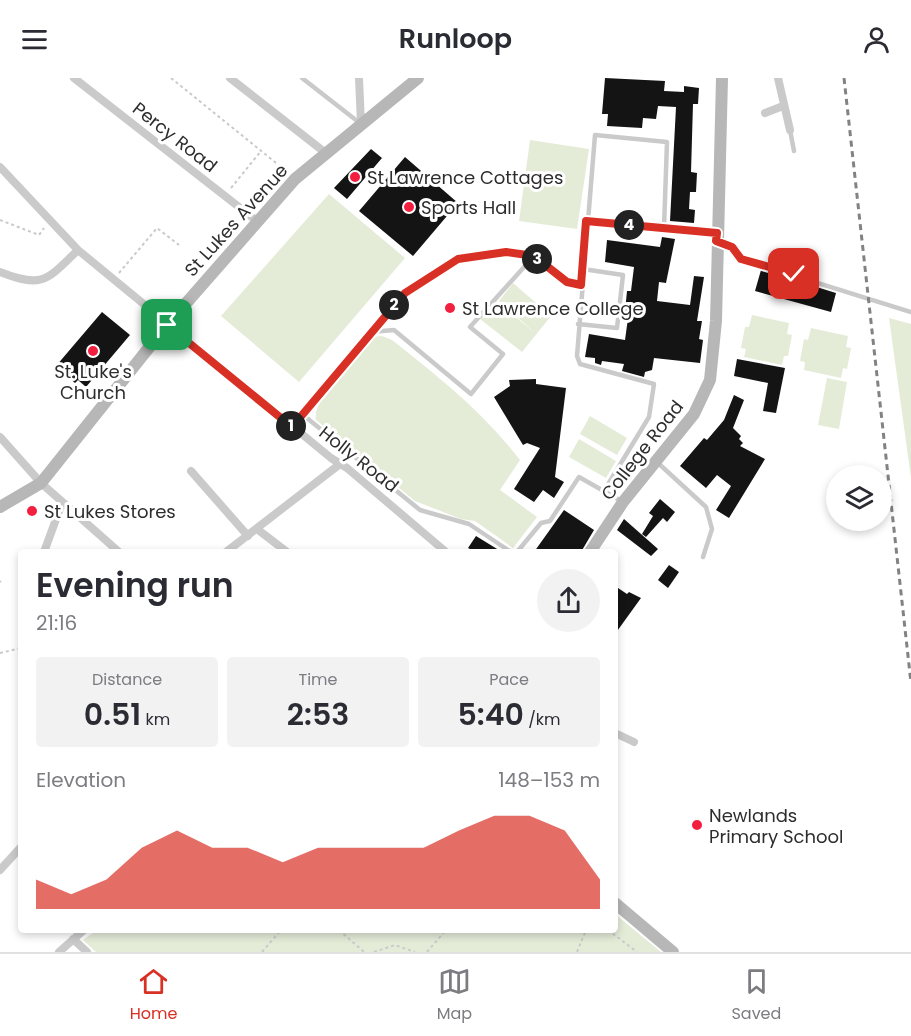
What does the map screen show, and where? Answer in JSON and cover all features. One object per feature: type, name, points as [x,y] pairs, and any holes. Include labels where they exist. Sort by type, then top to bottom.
[{"type":"street","name":"Percy Road","points":[[74,78],[257,221]]},
{"type":"street","points":[[230,78],[327,154]]},
{"type":"street","points":[[359,78],[361,124]]},
{"type":"street","name":"St Lukes Avenue","points":[[0,507],[41,483],[167,325],[295,178],[418,78]]},
{"type":"street","name":"College Road","points":[[592,549],[623,502],[694,414],[710,380],[715,353],[722,78]]},
{"type":"street","points":[[778,78],[790,130]]},
{"type":"street","points":[[765,113],[783,106]]},
{"type":"street","name":"Holly Road","points":[[0,167],[49,222],[113,281],[442,549]]},
{"type":"street","points":[[0,272],[21,279],[40,281],[52,275],[78,250]]},
{"type":"street","points":[[0,437],[41,483],[116,549]]},
{"type":"street","points":[[230,549],[340,464]]},
{"type":"street","points":[[191,471],[248,536]]},
{"type":"street","points":[[45,549],[62,503]]},
{"type":"street","points":[[257,529],[283,549]]},
{"type":"street","points":[[618,734],[634,742]]},
{"type":"street","points":[[0,870],[18,850]]},
{"type":"street","points":[[618,906],[673,952]]},
{"type":"street","points":[[59,952],[80,933]]},
{"type":"street","points":[[73,939],[87,952]]},
{"type":"lane","points":[[302,78],[361,124]]},
{"type":"lane","points":[[790,130],[794,151]]},
{"type":"lane","points":[[604,491],[649,417],[654,384],[580,364],[577,357],[586,221],[595,135],[667,142],[664,228]]},
{"type":"lane","points":[[586,221],[664,228],[717,237],[732,247],[741,259],[911,312]]},
{"type":"lane","points":[[292,427],[405,293],[458,259],[506,252],[534,256],[567,282],[581,285]]},
{"type":"lane","points":[[370,332],[394,330],[471,394],[503,354],[470,327],[534,256]]},
{"type":"lane","points":[[578,324],[616,328],[623,274],[583,269]]},
{"type":"lane","points":[[302,414],[420,510],[469,524],[506,549]]},
{"type":"lane","points":[[656,461],[706,507],[712,529],[704,557]]},
{"type":"lane","points":[[519,549],[541,523],[549,521],[579,477],[623,502]]},
{"type":"path","points":[[171,78],[295,178]]},
{"type":"path","points":[[225,196],[261,151]]},
{"type":"path","points":[[0,220],[39,235],[49,222]]},
{"type":"path","points":[[113,281],[157,228],[178,245]]},
{"type":"path","points":[[0,653],[18,649]]},
{"type":"path","points":[[262,952],[278,933]]},
{"type":"path","points":[[342,933],[364,952]]},
{"type":"path","points":[[427,952],[443,933]]},
{"type":"path","points":[[577,952],[585,933]]},
{"type":"path","points":[[612,933],[636,952]]},
{"type":"path","points":[[374,952],[395,945],[415,952]]},
{"type":"green space","points":[[530,140],[589,149],[577,229],[519,221]]},
{"type":"green space","points":[[329,194],[405,258],[299,382],[221,316]]},
{"type":"green space","points":[[513,283],[551,316],[522,352],[480,319],[496,301],[535,333],[499,301]]},
{"type":"green space","points":[[752,315],[789,323],[787,334],[792,335],[788,356],[784,356],[782,365],[744,357],[746,349],[741,348],[745,327],[749,327]]},
{"type":"green space","points":[[889,318],[911,324],[911,478]]},
{"type":"green space","points":[[811,328],[848,336],[846,347],[851,348],[847,369],[843,368],[841,378],[804,370],[805,362],[800,361],[804,339],[808,340]]},
{"type":"green space","points":[[382,336],[392,340],[460,396],[520,460],[500,490],[537,517],[513,548],[475,521],[461,519],[415,501],[316,420],[316,411],[337,377],[371,337]]},
{"type":"green space","points":[[827,378],[847,382],[839,429],[818,425]]},
{"type":"green space","points":[[590,416],[627,438],[617,455],[580,434]]},
{"type":"green space","points":[[579,439],[616,461],[606,478],[569,457]]},
{"type":"green space","points":[[618,916],[661,952],[96,952],[83,940],[93,933],[618,933]]},
{"type":"building","points":[[605,78],[665,81],[664,91],[684,92],[684,86],[699,88],[698,104],[693,104],[691,172],[697,173],[696,192],[690,192],[689,209],[695,210],[694,223],[670,221],[676,107],[658,106],[656,119],[643,118],[642,128],[607,126],[608,114],[602,114]]},
{"type":"building","name":"St Lawrence Cottages","points":[[371,149],[382,158],[347,199],[334,188]]},
{"type":"building","name":"Sports Hall","points":[[405,157],[458,203],[413,256],[359,211]]},
{"type":"building","points":[[662,237],[675,239],[666,283],[659,282],[657,301],[690,305],[694,276],[704,277],[697,321],[702,321],[699,339],[703,340],[700,363],[654,358],[652,370],[645,372],[644,377],[622,371],[624,364],[602,361],[601,365],[595,363],[595,358],[585,357],[589,334],[625,340],[629,311],[625,311],[627,291],[631,291],[634,267],[605,262],[607,240],[660,247]]},
{"type":"building","points":[[761,270],[836,293],[831,312],[755,291]]},
{"type":"building","name":"St. Luke's Church","points":[[102,312],[130,335],[86,387],[78,380],[75,383],[56,366]]},
{"type":"building","points":[[737,359],[785,368],[776,413],[763,411],[768,383],[734,376]]},
{"type":"building","points":[[536,379],[536,384],[566,388],[555,477],[564,482],[554,498],[543,490],[534,502],[514,489],[540,448],[527,443],[523,445],[494,397],[510,386],[509,380]]},
{"type":"building","points":[[734,395],[744,400],[733,428],[741,436],[739,439],[743,443],[740,446],[765,459],[729,518],[716,510],[731,486],[717,475],[706,488],[680,466],[704,438],[707,440],[724,420]]},
{"type":"building","points":[[660,499],[675,512],[667,522],[663,518],[646,537],[642,534],[653,516],[649,513]]},
{"type":"building","points":[[564,510],[594,530],[583,549],[536,549]]},
{"type":"building","points":[[624,519],[658,549],[651,556],[617,530]]},
{"type":"building","points":[[476,536],[497,549],[470,549],[468,548]]},
{"type":"building","points":[[669,565],[679,572],[668,588],[658,580]]},
{"type":"building","points":[[618,588],[627,594],[629,592],[641,598],[618,630]]},
{"type":"railway","points":[[844,78],[911,683]]},
{"type":"place","name":"St Lawrence Cottages","points":[[355,177]]},
{"type":"place","name":"Sports Hall","points":[[409,207]]},
{"type":"place","name":"St Lawrence College","points":[[450,308]]},
{"type":"place","name":"St. Luke's Church","points":[[93,351]]},
{"type":"place","name":"St Lukes Stores","points":[[32,511]]},
{"type":"place","name":"Newlands Primary School","points":[[697,825]]},
{"type":"route","points":[[167,325],[292,427],[405,293],[458,259],[506,252],[534,256],[567,282],[581,285],[586,221],[717,233],[716,241],[732,247],[741,259],[794,274]]}]
